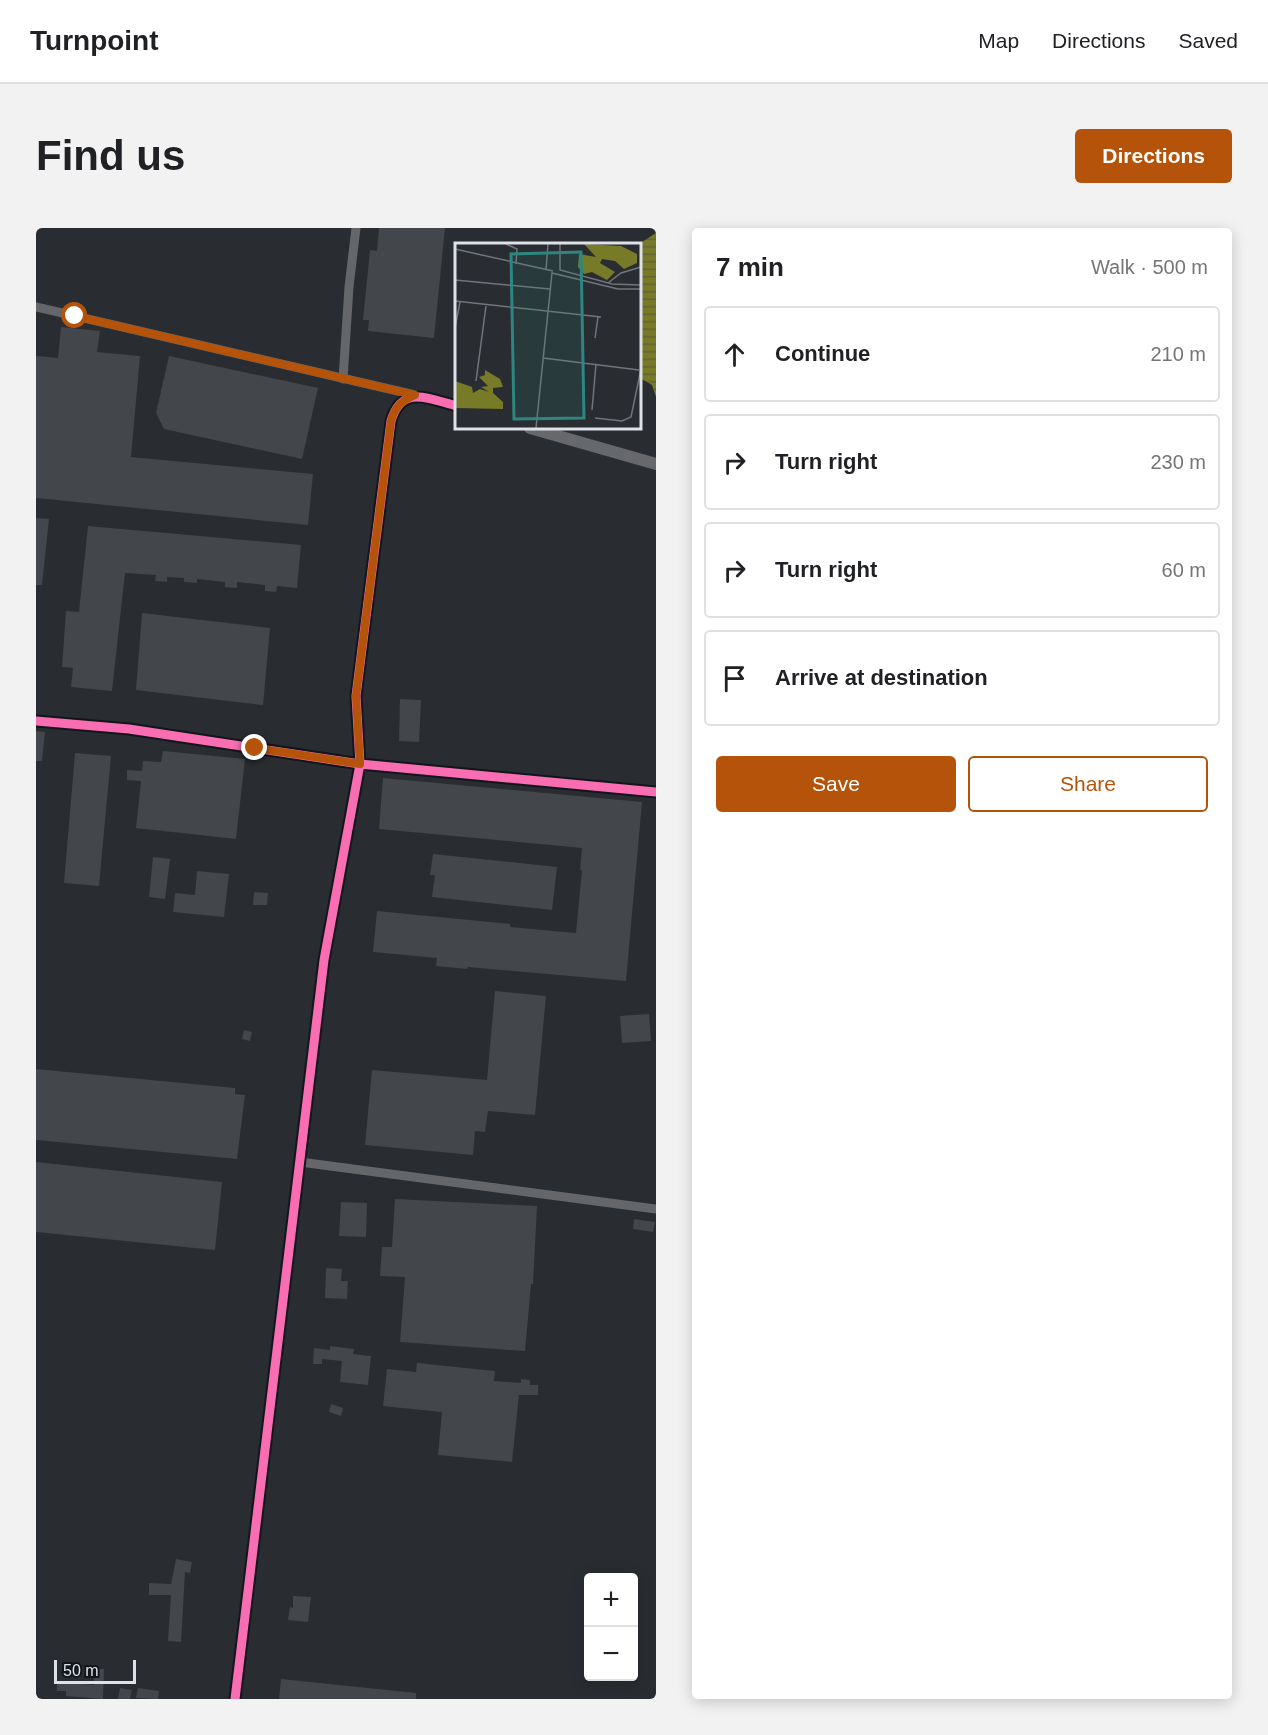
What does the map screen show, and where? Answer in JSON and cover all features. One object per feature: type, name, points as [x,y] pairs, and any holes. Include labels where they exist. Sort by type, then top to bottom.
[{"type":"street","points":[[343,380],[349,287],[356,228]]},
{"type":"street","points":[[36,307],[455,406]]},
{"type":"street","points":[[235,1699],[324,960],[360,764],[356,696],[391,421],[394,409],[404,399],[415,395]]},
{"type":"street","points":[[534,429],[656,464]]},
{"type":"street","points":[[36,721],[129,729],[360,764],[656,792]]},
{"type":"street","points":[[300,1162],[656,1209]]},
{"type":"shaded area","points":[[656,233],[656,397],[652,385],[641,379],[641,243]]},
{"type":"building","points":[[379,228],[445,228],[434,338],[368,331],[369,320],[363,320],[370,250],[377,251]]},
{"type":"building","points":[[61,327],[100,331],[97,352],[140,356],[131,457],[313,474],[308,525],[36,498],[36,356],[58,358]]},
{"type":"building","points":[[169,356],[318,388],[302,459],[164,429],[156,413]]},
{"type":"building","points":[[36,518],[49,519],[42,585],[36,585]]},
{"type":"building","points":[[88,526],[301,545],[297,588],[277,586],[276,592],[265,591],[265,585],[237,582],[237,588],[225,587],[225,582],[197,579],[197,583],[184,582],[184,578],[167,577],[167,582],[155,581],[156,575],[125,573],[112,691],[71,687],[73,668],[62,667],[66,611],[79,612]]},
{"type":"building","points":[[142,613],[270,628],[263,705],[136,690]]},
{"type":"building","points":[[400,699],[421,700],[419,742],[399,741]]},
{"type":"building","points":[[36,731],[45,732],[42,761],[36,761]]},
{"type":"building","points":[[163,751],[245,759],[236,839],[136,828],[141,781],[127,780],[127,770],[142,771],[143,761],[161,762]]},
{"type":"building","points":[[75,753],[111,756],[99,886],[64,883]]},
{"type":"building","points":[[383,778],[642,802],[626,981],[436,966],[437,958],[373,952],[377,911],[576,933],[582,870],[580,870],[582,848],[379,829]]},
{"type":"building","points":[[433,854],[557,867],[552,910],[432,897],[435,875],[430,875]]},
{"type":"building","points":[[153,857],[170,859],[165,899],[149,897]]},
{"type":"building","points":[[197,871],[229,874],[224,917],[173,912],[175,893],[195,895]]},
{"type":"building","points":[[254,892],[268,893],[267,905],[253,905]]},
{"type":"building","points":[[495,991],[546,996],[535,1115],[488,1111],[485,1132],[475,1131],[473,1155],[365,1145],[372,1070],[487,1080]]},
{"type":"building","points":[[649,1014],[651,1041],[622,1043],[620,1016]]},
{"type":"building","points":[[244,1030],[252,1032],[250,1041],[242,1039]]},
{"type":"building","points":[[36,1069],[235,1088],[235,1094],[245,1095],[237,1159],[36,1140]]},
{"type":"building","points":[[36,1162],[222,1182],[215,1250],[36,1232]]},
{"type":"building","points":[[395,1199],[537,1206],[533,1284],[531,1284],[525,1351],[400,1342],[405,1277],[380,1276],[382,1247],[392,1247]]},
{"type":"building","points":[[341,1202],[367,1203],[366,1237],[339,1236]]},
{"type":"building","points":[[634,1219],[655,1222],[653,1232],[633,1229]]},
{"type":"building","points":[[326,1268],[342,1269],[341,1281],[348,1281],[347,1299],[325,1298]]},
{"type":"building","points":[[330,1346],[354,1349],[353,1354],[371,1356],[368,1385],[340,1382],[342,1361],[322,1359],[322,1364],[313,1364],[314,1348],[330,1350]]},
{"type":"building","points":[[417,1363],[495,1371],[494,1381],[521,1383],[521,1379],[530,1380],[530,1385],[538,1385],[538,1395],[519,1395],[512,1462],[438,1455],[442,1412],[383,1406],[387,1369],[416,1372]]},
{"type":"building","points":[[331,1404],[343,1408],[341,1416],[329,1412]]},
{"type":"building","points":[[176,1559],[192,1562],[190,1573],[185,1572],[181,1642],[168,1641],[171,1595],[149,1595],[149,1583],[171,1584]]},
{"type":"building","points":[[293,1596],[311,1597],[308,1622],[288,1620],[290,1607],[293,1608]]},
{"type":"building","points":[[94,1669],[104,1669],[103,1699],[66,1696],[66,1691],[57,1691],[57,1681],[94,1685]]},
{"type":"building","points":[[281,1679],[416,1693],[416,1699],[279,1699]]},
{"type":"building","points":[[120,1688],[132,1690],[130,1699],[118,1699]]},
{"type":"building","points":[[138,1688],[159,1691],[158,1699],[136,1698]]},
{"type":"cycle path","points":[[235,1699],[324,960],[360,764],[356,696],[391,421],[396,409],[409,398],[427,398],[455,405]]},
{"type":"cycle path","points":[[36,721],[129,729],[360,764],[656,792]]},
{"type":"route","points":[[75,316],[415,395],[404,399],[394,409],[391,421],[356,696],[360,764],[255,748]]}]
